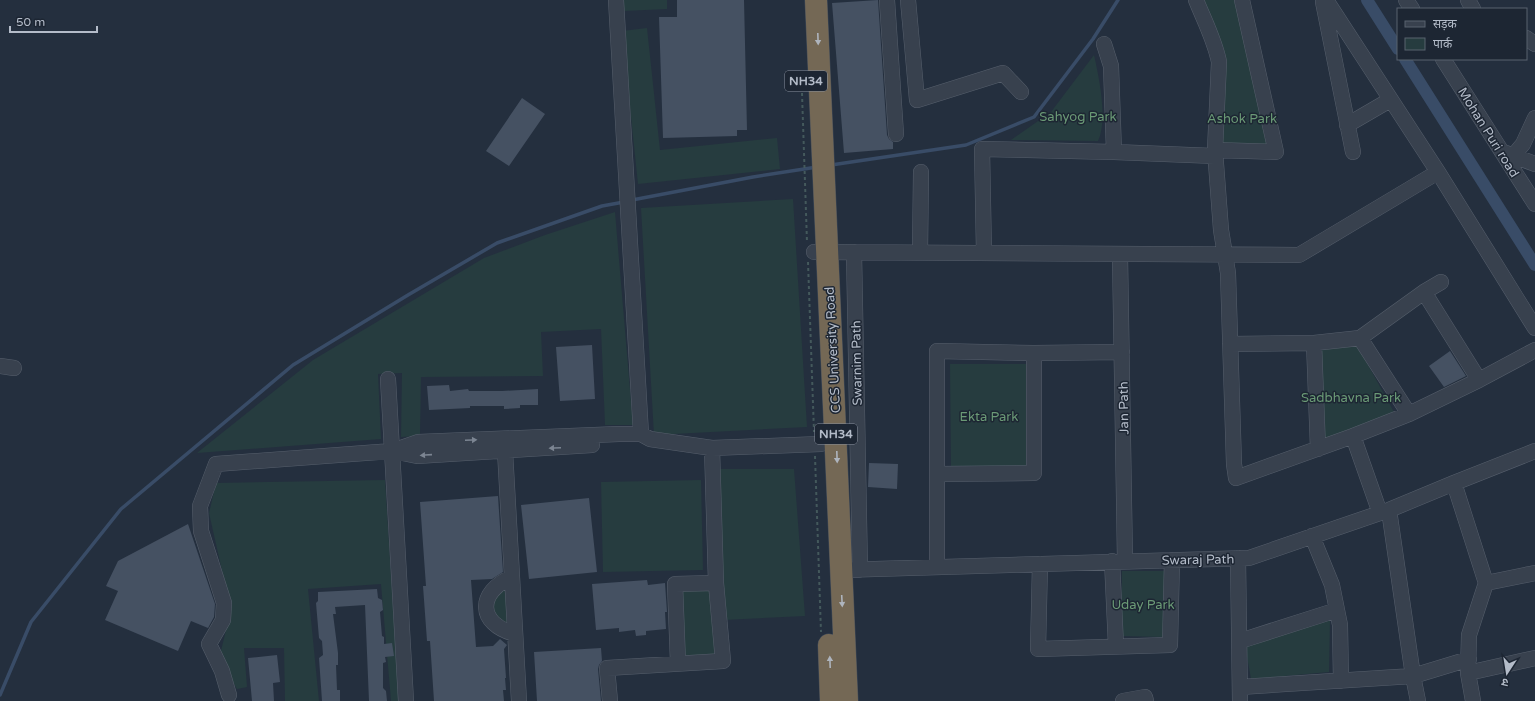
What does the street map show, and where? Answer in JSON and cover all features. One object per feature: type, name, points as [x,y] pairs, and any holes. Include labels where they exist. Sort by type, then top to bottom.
[{"type":"highway","name":"CCS University Road","points":[[801,0],[813,167],[837,449],[850,570],[847,701]]},
{"type":"highway","name":"CCS University Road","points":[[813,167],[816,0]]},
{"type":"highway","name":"CCS University Road","points":[[821,252],[821,444],[831,701]]},
{"type":"street","points":[[392,451],[417,456],[642,442],[645,436],[616,0]]},
{"type":"street","points":[[886,0],[896,134]]},
{"type":"street","points":[[908,0],[917,100],[1003,73],[1021,92]]},
{"type":"street","points":[[1196,0],[1208,27],[1219,62],[1215,153],[1221,230],[1227,266],[1234,464],[1236,478],[1318,449],[1409,414],[1479,380],[1535,350]]},
{"type":"street","points":[[984,253],[982,149],[1114,152],[1276,152],[1242,0]]},
{"type":"street","points":[[1323,0],[1352,152]]},
{"type":"street","points":[[1326,0],[1438,172],[1535,328]]},
{"type":"street","points":[[1104,44],[1111,66],[1114,152]]},
{"type":"street","name":"Mohan Puri road","points":[[1444,60],[1507,153],[1535,204]]},
{"type":"street","points":[[1347,125],[1390,100]]},
{"type":"street","points":[[1507,153],[1523,144],[1535,118]]},
{"type":"street","points":[[1507,153],[1535,164]]},
{"type":"street","points":[[920,253],[921,172]]},
{"type":"street","points":[[821,252],[1120,255],[1227,266],[1299,255],[1438,172]]},
{"type":"street","name":"Swarnim Path","points":[[850,570],[854,252]]},
{"type":"street","name":"Jan Path","points":[[1116,646],[1119,561],[1122,352],[1120,255]]},
{"type":"street","points":[[1230,344],[1314,342],[1360,338],[1424,292],[1441,282]]},
{"type":"street","points":[[1424,292],[1468,369],[1479,380]]},
{"type":"street","points":[[1360,338],[1409,414]]},
{"type":"street","points":[[1314,342],[1318,449]]},
{"type":"street","points":[[936,567],[937,351],[1034,353],[1122,352]]},
{"type":"street","points":[[937,474],[1034,473],[1034,353]]},
{"type":"street","points":[[388,379],[406,701]]},
{"type":"street","points":[[229,696],[222,671],[209,644],[224,620],[224,603],[201,531],[200,506],[216,464],[392,451],[418,442],[645,436],[712,448],[821,444]]},
{"type":"street","points":[[1352,436],[1385,512],[1418,701]]},
{"type":"street","points":[[610,701],[607,668],[723,660],[716,583],[712,448]]},
{"type":"street","points":[[504,450],[519,701]]},
{"type":"street","name":"Swaraj Path","points":[[850,570],[1249,558],[1385,512],[1535,451]]},
{"type":"street","points":[[1454,483],[1486,582],[1469,635],[1468,666],[1473,701]]},
{"type":"street","points":[[1312,536],[1332,585],[1340,625],[1341,681]]},
{"type":"street","points":[[1238,558],[1240,694],[1341,681],[1413,676],[1468,666],[1535,658]]},
{"type":"street","points":[[1040,564],[1038,649],[1170,645],[1172,560]]},
{"type":"street","points":[[1486,582],[1535,573]]},
{"type":"street","points":[[512,578],[501,582],[490,593],[486,604],[488,615],[493,624],[503,631],[515,634]]},
{"type":"street","points":[[678,663],[675,584],[716,583]]},
{"type":"street","points":[[1240,641],[1337,610]]},
{"type":"street","points":[[1123,701],[1145,697],[1146,701]]},
{"type":"green space","points":[[624,0],[667,0],[667,9],[624,11]]},
{"type":"green space","name":"Ashok Park","points":[[1204,0],[1242,0],[1275,146],[1214,144],[1219,62]]},
{"type":"green space","points":[[647,28],[660,150],[777,138],[780,169],[638,184],[622,31]]},
{"type":"green space","name":"Sahyog Park","points":[[1094,55],[1102,98],[1102,122],[1098,141],[1011,140],[1051,112]]},
{"type":"green space","points":[[793,199],[807,427],[654,435],[641,208]]},
{"type":"green space","points":[[615,212],[633,425],[605,425],[601,329],[541,332],[543,376],[421,377],[420,436],[401,437],[402,373],[378,374],[381,439],[197,453],[313,360],[484,258],[545,235]]},
{"type":"green space","name":"Sadbhavna Park","points":[[1357,345],[1394,412],[1323,442],[1318,347]]},
{"type":"green space","name":"Ekta Park","points":[[950,364],[1027,364],[1028,468],[951,468]]},
{"type":"green space","points":[[718,469],[794,469],[805,616],[723,620]]},
{"type":"green space","points":[[385,480],[399,701],[391,701],[381,584],[308,589],[319,701],[285,701],[284,648],[244,648],[247,687],[237,689],[219,659],[230,606],[209,513],[216,483]]},
{"type":"green space","points":[[701,480],[703,570],[603,572],[601,482]]},
{"type":"green space","name":"Uday Park","points":[[1122,571],[1165,571],[1164,637],[1121,636]]},
{"type":"green space","points":[[507,583],[511,628],[493,614],[494,596]]},
{"type":"green space","points":[[712,586],[716,650],[712,656],[685,658],[681,591]]},
{"type":"green space","points":[[1330,620],[1329,672],[1251,679],[1245,645]]},
{"type":"building","points":[[677,0],[744,0],[747,130],[737,130],[737,136],[663,138],[659,17],[677,17]]},
{"type":"building","points":[[878,0],[887,135],[893,142],[893,149],[844,153],[832,3]]},
{"type":"building","points":[[522,98],[545,114],[509,166],[486,151]]},
{"type":"building","points":[[592,345],[595,399],[560,401],[556,347]]},
{"type":"building","points":[[1450,351],[1466,376],[1444,387],[1429,366]]},
{"type":"building","points":[[449,385],[450,391],[468,389],[469,391],[502,391],[538,389],[538,405],[520,405],[520,408],[504,409],[504,406],[470,406],[470,408],[429,410],[427,386]]},
{"type":"building","points":[[869,463],[898,464],[897,489],[868,487]]},
{"type":"building","points":[[498,496],[503,572],[492,579],[471,580],[476,647],[493,646],[500,639],[507,645],[504,649],[506,690],[503,690],[504,701],[434,701],[430,641],[427,641],[423,586],[426,586],[420,502]]},
{"type":"building","points":[[589,498],[597,572],[529,579],[521,505]]},
{"type":"building","points":[[188,524],[215,604],[214,617],[208,628],[191,621],[178,651],[105,620],[118,591],[106,586],[118,561]]},
{"type":"building","points":[[647,580],[648,585],[665,583],[667,612],[665,612],[666,629],[646,631],[646,635],[636,636],[635,630],[619,632],[619,628],[596,630],[592,584]]},
{"type":"building","points":[[377,589],[378,598],[382,600],[383,610],[380,612],[384,644],[392,643],[394,656],[385,657],[386,662],[383,663],[383,688],[386,691],[387,701],[369,701],[365,605],[335,607],[336,614],[333,614],[338,653],[338,665],[336,665],[337,690],[340,690],[340,701],[322,701],[319,658],[323,655],[322,641],[319,638],[316,603],[318,601],[318,592]]},
{"type":"building","points":[[601,648],[602,661],[598,669],[601,701],[537,701],[534,652]]},
{"type":"building","points":[[277,655],[280,682],[273,683],[274,701],[252,701],[248,658]]},
{"type":"waterway","points":[[831,165],[966,145],[1034,117],[1093,39],[1118,0]]},
{"type":"waterway","points":[[1367,0],[1397,47]]},
{"type":"waterway","points":[[1406,60],[1535,265]]},
{"type":"waterway","points":[[632,200],[753,177],[817,167]]},
{"type":"waterway","points":[[0,695],[31,622],[121,509],[293,365],[497,243],[602,206],[624,202]]}]
